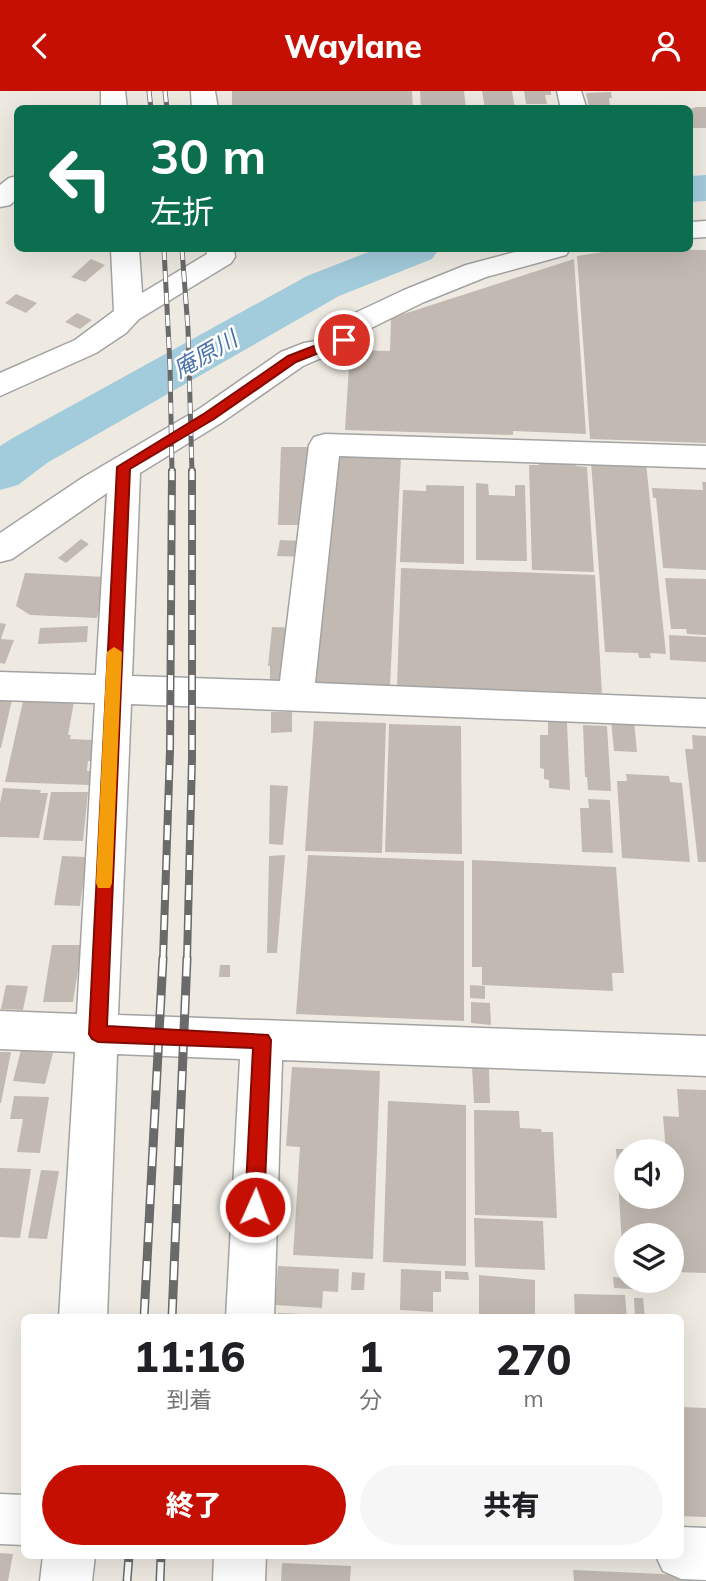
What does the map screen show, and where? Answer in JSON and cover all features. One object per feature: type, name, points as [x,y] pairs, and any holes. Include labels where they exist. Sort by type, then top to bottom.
[{"type":"street","points":[[0,199],[14,187]]},
{"type":"street","points":[[125,252],[128,313]]},
{"type":"street","points":[[0,386],[96,340],[117,327],[128,313],[221,257],[220,252]]},
{"type":"street","points":[[0,550],[124,467],[210,416],[292,359],[314,350],[338,348],[350,327],[414,296],[476,271],[545,252]]},
{"type":"street","points":[[296,696],[325,445],[706,457]]},
{"type":"street","points":[[83,1314],[124,467]]},
{"type":"street","points":[[0,686],[706,713]]},
{"type":"street","points":[[0,1030],[706,1056]]},
{"type":"street","points":[[250,1314],[262,1040]]},
{"type":"street","points":[[0,1519],[21,1520]]},
{"type":"street","points":[[684,1553],[706,1554]]},
{"type":"street","points":[[66,1581],[69,1559]]},
{"type":"street","points":[[239,1581],[240,1559]]},
{"type":"building","points":[[232,91],[412,91],[413,105],[232,105]]},
{"type":"building","points":[[420,91],[464,91],[466,105],[421,105]]},
{"type":"building","points":[[482,91],[512,91],[514,105],[484,105]]},
{"type":"building","points":[[524,91],[551,91],[551,95],[545,95],[547,104],[526,104]]},
{"type":"building","points":[[611,92],[610,105],[589,105],[586,93]]},
{"type":"building","points":[[706,107],[706,128],[693,128],[693,108]]},
{"type":"building","points":[[706,250],[706,443],[590,439],[577,256],[603,252]]},
{"type":"building","points":[[91,259],[105,265],[85,282],[71,277]]},
{"type":"building","points":[[574,259],[586,434],[513,431],[513,435],[345,430],[350,350],[390,351],[391,318]]},
{"type":"building","points":[[16,294],[37,303],[26,313],[5,303]]},
{"type":"building","points":[[77,313],[92,320],[80,329],[65,322]]},
{"type":"building","points":[[281,447],[315,447],[313,525],[278,525]]},
{"type":"building","points":[[336,454],[401,456],[390,687],[314,684]]},
{"type":"building","points":[[538,460],[574,462],[576,466],[587,467],[594,572],[532,570],[529,465],[539,465]]},
{"type":"building","points":[[591,462],[646,463],[666,654],[650,653],[651,658],[639,658],[638,653],[605,652]]},
{"type":"building","points":[[702,482],[706,482],[706,570],[663,568],[656,498],[653,498],[652,488],[703,490]]},
{"type":"building","points":[[476,483],[488,484],[489,495],[515,496],[515,485],[525,485],[527,561],[476,560]]},
{"type":"building","points":[[426,485],[464,486],[464,564],[400,562],[403,490],[426,491]]},
{"type":"building","points":[[81,539],[89,544],[66,563],[58,558]]},
{"type":"building","points":[[280,540],[306,541],[305,557],[277,556]]},
{"type":"building","points":[[401,568],[595,575],[602,693],[397,688]]},
{"type":"building","points":[[25,573],[106,577],[97,618],[30,615],[16,606]]},
{"type":"building","points":[[665,578],[706,579],[706,635],[687,634],[686,629],[671,629]]},
{"type":"building","points":[[0,623],[6,624],[1,639],[14,640],[5,664],[0,663]]},
{"type":"building","points":[[88,626],[87,642],[38,644],[40,628]]},
{"type":"building","points":[[272,627],[300,628],[295,683],[270,683],[268,666]]},
{"type":"building","points":[[669,635],[706,637],[706,662],[670,660]]},
{"type":"building","points":[[0,700],[12,700],[1,748],[0,748]]},
{"type":"building","points":[[23,701],[74,702],[68,735],[71,735],[70,739],[93,740],[87,771],[91,771],[89,785],[5,782]]},
{"type":"building","points":[[271,712],[292,712],[292,732],[271,733]]},
{"type":"building","points":[[611,720],[634,721],[637,752],[614,751]]},
{"type":"building","points":[[314,721],[386,723],[382,853],[305,851]]},
{"type":"building","points":[[548,721],[567,722],[570,790],[549,788],[549,780],[544,779],[544,769],[540,768],[540,735],[548,735]]},
{"type":"building","points":[[389,724],[461,726],[462,854],[385,852]]},
{"type":"building","points":[[583,725],[607,726],[611,791],[588,790]]},
{"type":"building","points":[[692,735],[706,736],[706,862],[698,862],[685,749],[693,749]]},
{"type":"building","points":[[626,774],[669,776],[670,782],[682,783],[690,862],[622,858],[617,781],[627,781]]},
{"type":"building","points":[[270,785],[288,786],[283,845],[269,844]]},
{"type":"building","points":[[3,788],[41,790],[40,793],[48,793],[39,838],[0,837]]},
{"type":"building","points":[[51,792],[88,792],[83,841],[43,840]]},
{"type":"building","points":[[588,799],[610,800],[613,853],[582,852],[580,808],[589,808]]},
{"type":"building","points":[[285,855],[277,953],[267,953],[269,856]]},
{"type":"building","points":[[308,855],[464,861],[464,1021],[296,1014]]},
{"type":"building","points":[[62,856],[87,857],[80,906],[54,905]]},
{"type":"building","points":[[472,860],[616,867],[624,973],[612,973],[613,991],[482,985],[482,967],[472,967]]},
{"type":"building","points":[[52,945],[82,945],[73,1002],[43,1002]]},
{"type":"building","points":[[220,965],[230,965],[230,977],[219,977]]},
{"type":"building","points":[[6,985],[28,986],[23,1010],[1,1009]]},
{"type":"building","points":[[470,985],[485,986],[485,999],[470,998]]},
{"type":"building","points":[[471,1002],[490,1003],[491,1025],[471,1023]]},
{"type":"building","points":[[21,1050],[53,1053],[45,1084],[13,1081]]},
{"type":"building","points":[[0,1052],[11,1052],[1,1103],[0,1103]]},
{"type":"building","points":[[292,1067],[380,1071],[373,1259],[293,1255],[300,1147],[286,1146]]},
{"type":"building","points":[[472,1067],[489,1069],[490,1103],[474,1103]]},
{"type":"building","points":[[677,1089],[706,1090],[706,1273],[684,1272],[684,1223],[621,1223],[620,1209],[684,1209],[684,1139],[665,1139],[663,1116],[679,1117]]},
{"type":"building","points":[[14,1096],[49,1097],[40,1153],[17,1152],[23,1119],[10,1119]]},
{"type":"building","points":[[388,1101],[466,1105],[466,1266],[383,1262]]},
{"type":"building","points":[[474,1110],[519,1111],[520,1128],[553,1132],[557,1218],[475,1215]]},
{"type":"building","points":[[0,1168],[31,1169],[20,1238],[0,1237]]},
{"type":"building","points":[[41,1170],[59,1171],[47,1239],[28,1238]]},
{"type":"building","points":[[474,1218],[543,1221],[545,1270],[475,1267]]},
{"type":"building","points":[[278,1266],[339,1269],[338,1292],[323,1291],[322,1308],[275,1305]]},
{"type":"building","points":[[401,1269],[441,1271],[441,1292],[433,1292],[433,1312],[400,1310]]},
{"type":"building","points":[[445,1271],[468,1272],[469,1280],[445,1279]]},
{"type":"building","points":[[352,1272],[365,1273],[364,1290],[351,1290]]},
{"type":"building","points":[[479,1275],[535,1280],[535,1314],[479,1314]]},
{"type":"building","points":[[574,1294],[625,1295],[627,1314],[575,1314]]},
{"type":"building","points":[[634,1298],[643,1298],[645,1314],[635,1314]]},
{"type":"building","points":[[684,1407],[706,1408],[706,1517],[684,1516]]},
{"type":"building","points":[[0,1553],[13,1554],[8,1581],[0,1581]]},
{"type":"building","points":[[282,1563],[351,1566],[350,1581],[281,1581]]},
{"type":"building","points":[[573,1570],[706,1576],[706,1581],[574,1581]]},
{"type":"waterway","name":"庵原川","points":[[693,189],[706,188]]},
{"type":"waterway","name":"庵原川","points":[[0,472],[29,451],[323,286],[408,252]]},
{"type":"railway","points":[[149,91],[151,105]]},
{"type":"railway","points":[[165,91],[167,105]]},
{"type":"railway","points":[[164,252],[172,472]]},
{"type":"railway","points":[[182,252],[188,329],[192,473]]},
{"type":"railway","points":[[163,960],[170,750],[172,472]]},
{"type":"railway","points":[[187,960],[192,758],[192,473]]},
{"type":"railway","points":[[144,1314],[163,958]]},
{"type":"railway","points":[[172,1314],[187,958]]},
{"type":"railway","points":[[127,1581],[129,1559]]},
{"type":"railway","points":[[160,1581],[161,1559]]},
{"type":"slow traffic","points":[[104,883],[114,652]]},
{"type":"route","points":[[255,1207],[262,1040],[98,1034],[124,467],[210,416],[292,359],[314,350],[338,348],[344,340]]}]
